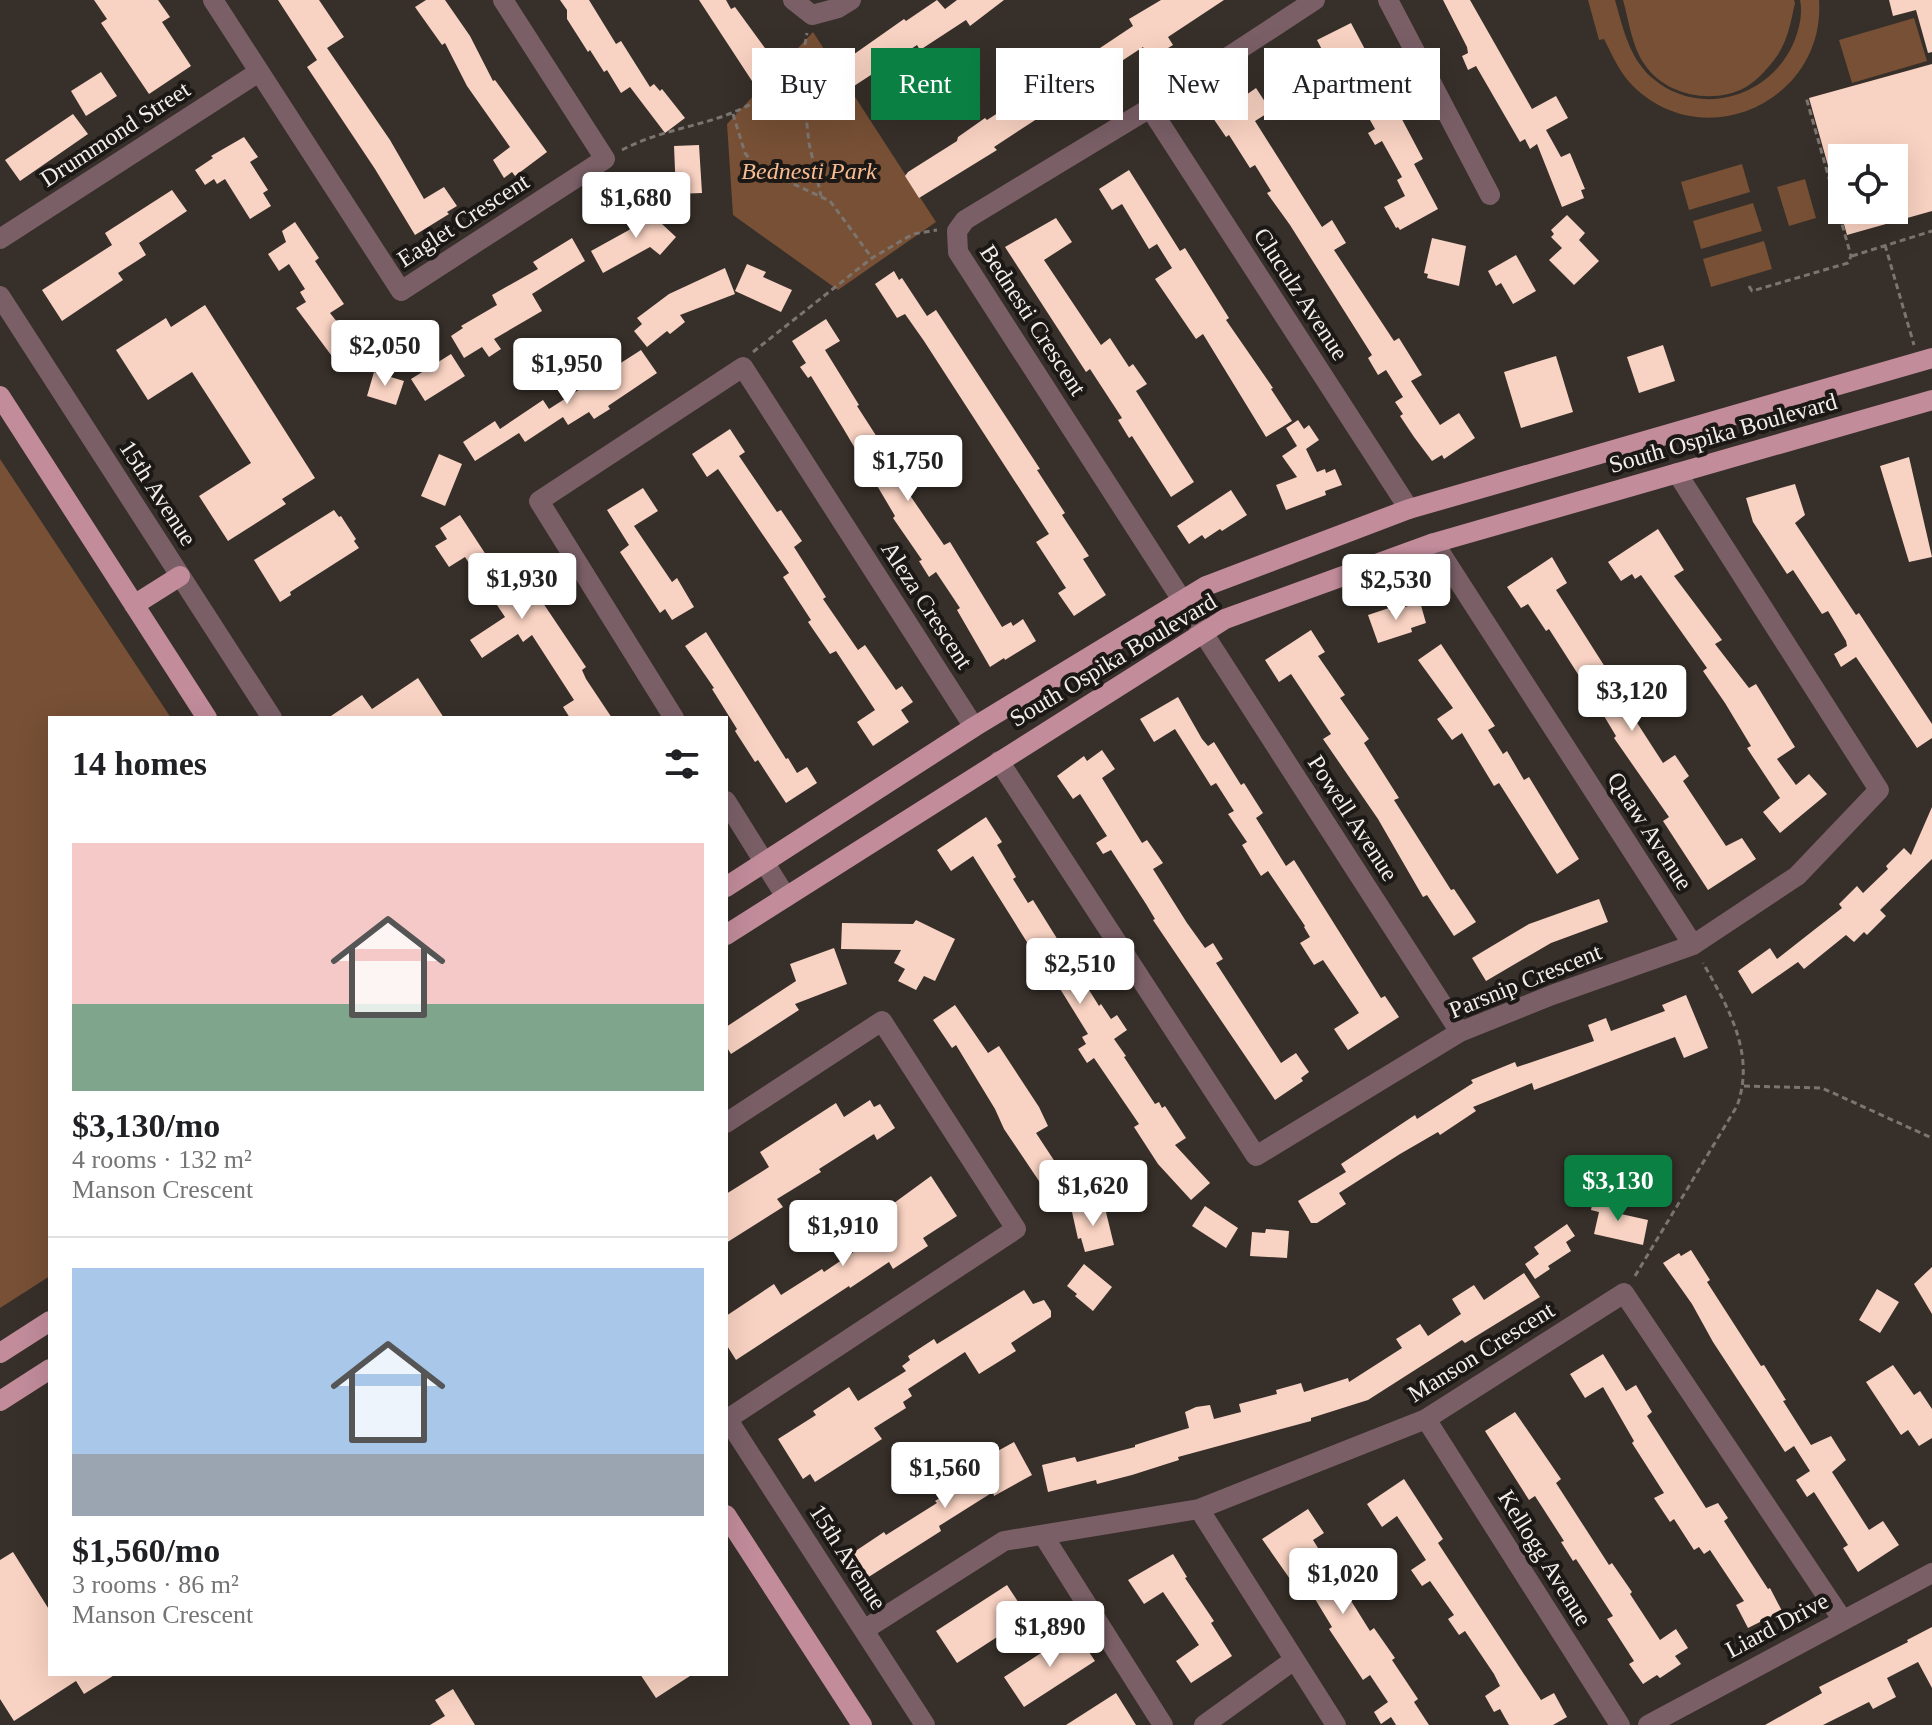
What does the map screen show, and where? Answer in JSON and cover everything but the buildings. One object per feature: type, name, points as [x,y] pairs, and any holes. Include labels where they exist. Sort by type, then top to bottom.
[{"type":"main road","name":"South Ospika Boulevard","points":[[728,886],[974,727],[1206,586],[1409,509],[1926,360]]},
{"type":"main road","points":[[0,396],[206,716]]},
{"type":"main road","name":"South Ospika Boulevard","points":[[728,934],[1225,619],[1434,543],[1932,400]]},
{"type":"main road","points":[[134,605],[180,576]]},
{"type":"main road","points":[[0,1353],[48,1322]]},
{"type":"main road","points":[[0,1401],[48,1370]]},
{"type":"main road","points":[[728,1518],[862,1725]]},
{"type":"street","name":"Eaglet Crescent","points":[[213,0],[401,291],[605,159]]},
{"type":"street","points":[[503,0],[605,159]]},
{"type":"street","points":[[793,0],[812,15],[838,8],[851,0]]},
{"type":"street","name":"Bednesti Crescent","points":[[1242,48],[1315,0]]},
{"type":"street","points":[[1388,0],[1490,195]]},
{"type":"street","name":"Drummond Street","points":[[0,239],[259,72]]},
{"type":"street","name":"Bednesti Crescent","points":[[1139,115],[965,220],[957,231],[958,252],[1203,633]]},
{"type":"street","name":"Cluculz Avenue","points":[[1158,120],[1409,509]]},
{"type":"street","name":"15th Avenue","points":[[0,296],[271,716]]},
{"type":"street","points":[[673,716],[539,501],[743,367]]},
{"type":"street","name":"Aleza Crescent","points":[[743,367],[974,727]]},
{"type":"street","name":"Parsnip Crescent","points":[[999,761],[1256,1156],[1460,1032],[1552,995],[1693,945],[1797,876],[1879,790],[1677,473]]},
{"type":"street","name":"Quaw Avenue","points":[[1434,543],[1693,945]]},
{"type":"street","name":"Powell Avenue","points":[[1203,633],[1460,1032]]},
{"type":"street","points":[[728,804],[786,897]]},
{"type":"street","points":[[728,1122],[882,1021],[1016,1229],[728,1417]]},
{"type":"street","points":[[1624,1293],[1842,1619]]},
{"type":"street","name":"Manson Crescent","points":[[864,1630],[1004,1541],[1199,1509],[1426,1419],[1624,1293]]},
{"type":"street","name":"Kellogg Avenue","points":[[1426,1419],[1620,1725]]},
{"type":"street","name":"15th Avenue","points":[[728,1421],[925,1725]]},
{"type":"street","points":[[1199,1509],[1336,1725]]},
{"type":"street","points":[[1043,1535],[1163,1725]]},
{"type":"street","name":"Liard Drive","points":[[1648,1725],[1932,1573]]},
{"type":"street","points":[[1204,1725],[1294,1660]]},
{"type":"path","points":[[804,48],[812,15]]},
{"type":"path","points":[[1749,286],[1752,291],[1848,263],[1851,256],[1806,97]]},
{"type":"path","points":[[605,159],[637,142],[733,114],[752,102]]},
{"type":"path","points":[[733,114],[748,159],[755,166],[830,201],[872,258]]},
{"type":"path","points":[[806,120],[821,196]]},
{"type":"path","points":[[743,367],[754,351],[872,258],[913,234],[932,229],[957,231]]},
{"type":"path","points":[[1851,256],[1932,231]]},
{"type":"path","points":[[1885,245],[1926,360]]},
{"type":"path","points":[[1624,1293],[1737,1106],[1744,1086],[1742,1046],[1729,1009],[1693,945]]},
{"type":"path","points":[[1744,1086],[1822,1088],[1932,1138]]},
{"type":"green space","points":[[1588,0],[1615,0],[1632,51],[1651,77],[1670,90],[1690,97],[1711,99],[1751,89],[1768,77],[1783,61],[1794,42],[1800,21],[1800,0],[1819,0],[1816,35],[1803,66],[1782,90],[1756,107],[1725,116],[1693,117],[1662,107],[1628,81],[1604,39],[1599,40]]},
{"type":"green space","points":[[1623,0],[1794,0],[1795,3],[1784,44],[1763,73],[1746,87],[1720,96],[1706,96],[1678,90],[1654,76],[1637,50]]},
{"type":"green space","points":[[1914,18],[1927,61],[1852,83],[1839,40]]},
{"type":"green space","name":"Bednesti Park","points":[[813,32],[823,48],[798,48]]},
{"type":"green space","name":"Bednesti Park","points":[[752,97],[752,120],[855,120],[855,97],[936,222],[838,290],[733,215],[727,124]]},
{"type":"green space","points":[[1742,164],[1750,192],[1689,210],[1681,182]]},
{"type":"green space","points":[[1805,179],[1816,218],[1789,226],[1777,187]]},
{"type":"green space","points":[[1753,203],[1762,231],[1701,249],[1693,221]]},
{"type":"green space","points":[[1764,241],[1772,269],[1711,287],[1703,259]]},
{"type":"green space","points":[[0,459],[170,716],[48,716],[48,1277],[0,1308]]}]
